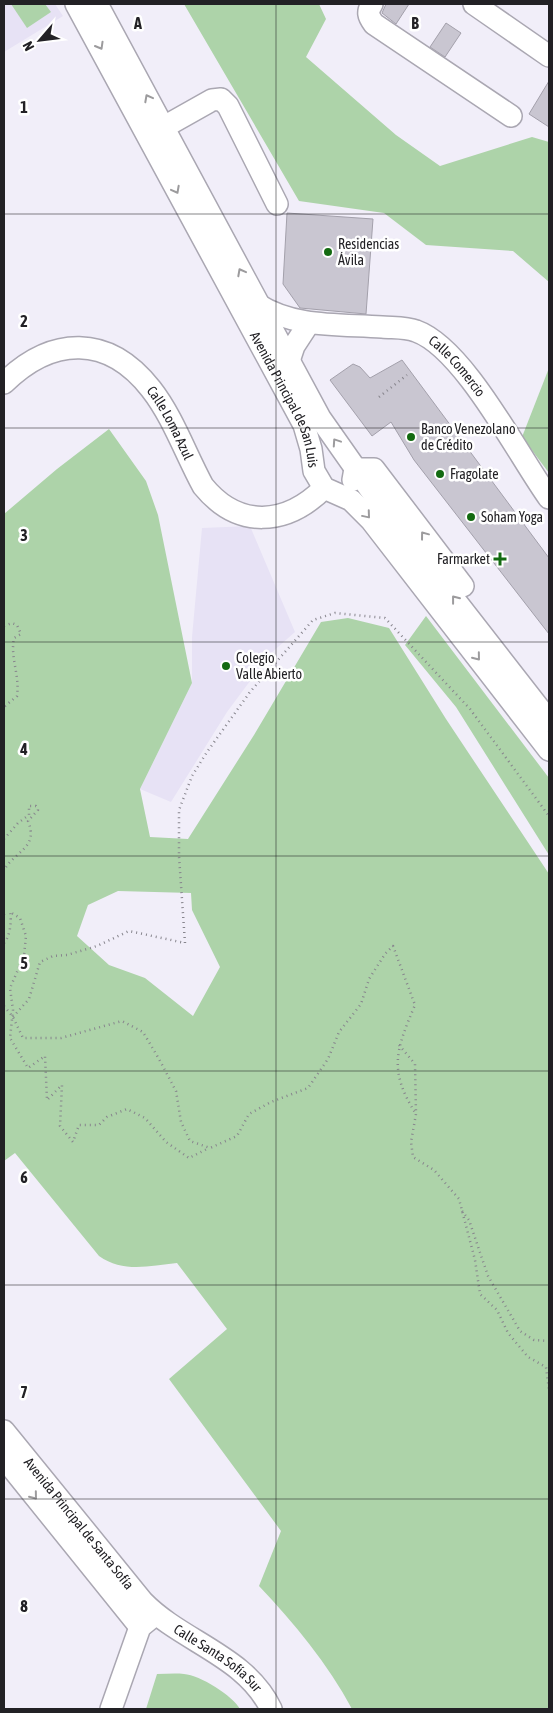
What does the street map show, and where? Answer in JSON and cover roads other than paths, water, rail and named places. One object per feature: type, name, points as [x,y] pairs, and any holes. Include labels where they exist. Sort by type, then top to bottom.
[{"type":"street","name":"Avenida Principal de San Luis","points":[[76,4],[304,425],[314,471],[329,490]]},
{"type":"street","name":"Avenida Principal de San Luis","points":[[97,4],[320,418],[355,469],[549,714]]},
{"type":"street","points":[[372,4],[368,11],[369,18],[374,24],[511,116]]},
{"type":"street","points":[[474,4],[549,56]]},
{"type":"street","points":[[164,127],[212,100],[221,99],[228,106],[277,204]]},
{"type":"street","name":"Calle Comercio","points":[[257,304],[280,316],[309,323],[414,330],[431,337],[448,352],[493,410],[529,470],[549,498]]},
{"type":"street","points":[[289,361],[294,346],[309,323]]},
{"type":"street","name":"Calle Loma Azul","points":[[4,383],[31,359],[64,348],[83,346],[115,356],[130,367],[152,390],[203,486],[211,496],[233,512],[260,518],[276,516],[329,490],[349,487],[355,469]]},
{"type":"street","points":[[329,490],[359,506],[371,520],[549,750]]},
{"type":"street","name":"Avenida Principal de Santa Sofía","points":[[4,1431],[143,1602],[148,1621]]},
{"type":"street","name":"Avenida Principal de Santa Sofía","points":[[4,1458],[148,1621]]},
{"type":"street","points":[[111,1709],[148,1621]]},
{"type":"street","name":"Calle Santa Sofía Sur","points":[[148,1621],[229,1661],[258,1689],[271,1709]]},
{"type":"place","name":"Residencias Ávila","points":[[328,252]]},
{"type":"place","name":"Banco Venezolano de Crédito","points":[[411,437]]},
{"type":"place","name":"Fragolate","points":[[440,474]]},
{"type":"place","name":"Soham Yoga","points":[[471,517]]},
{"type":"place","name":"Farmarket","points":[[500,559]]},
{"type":"place","name":"Colegio Valle Abierto","points":[[226,666]]}]
